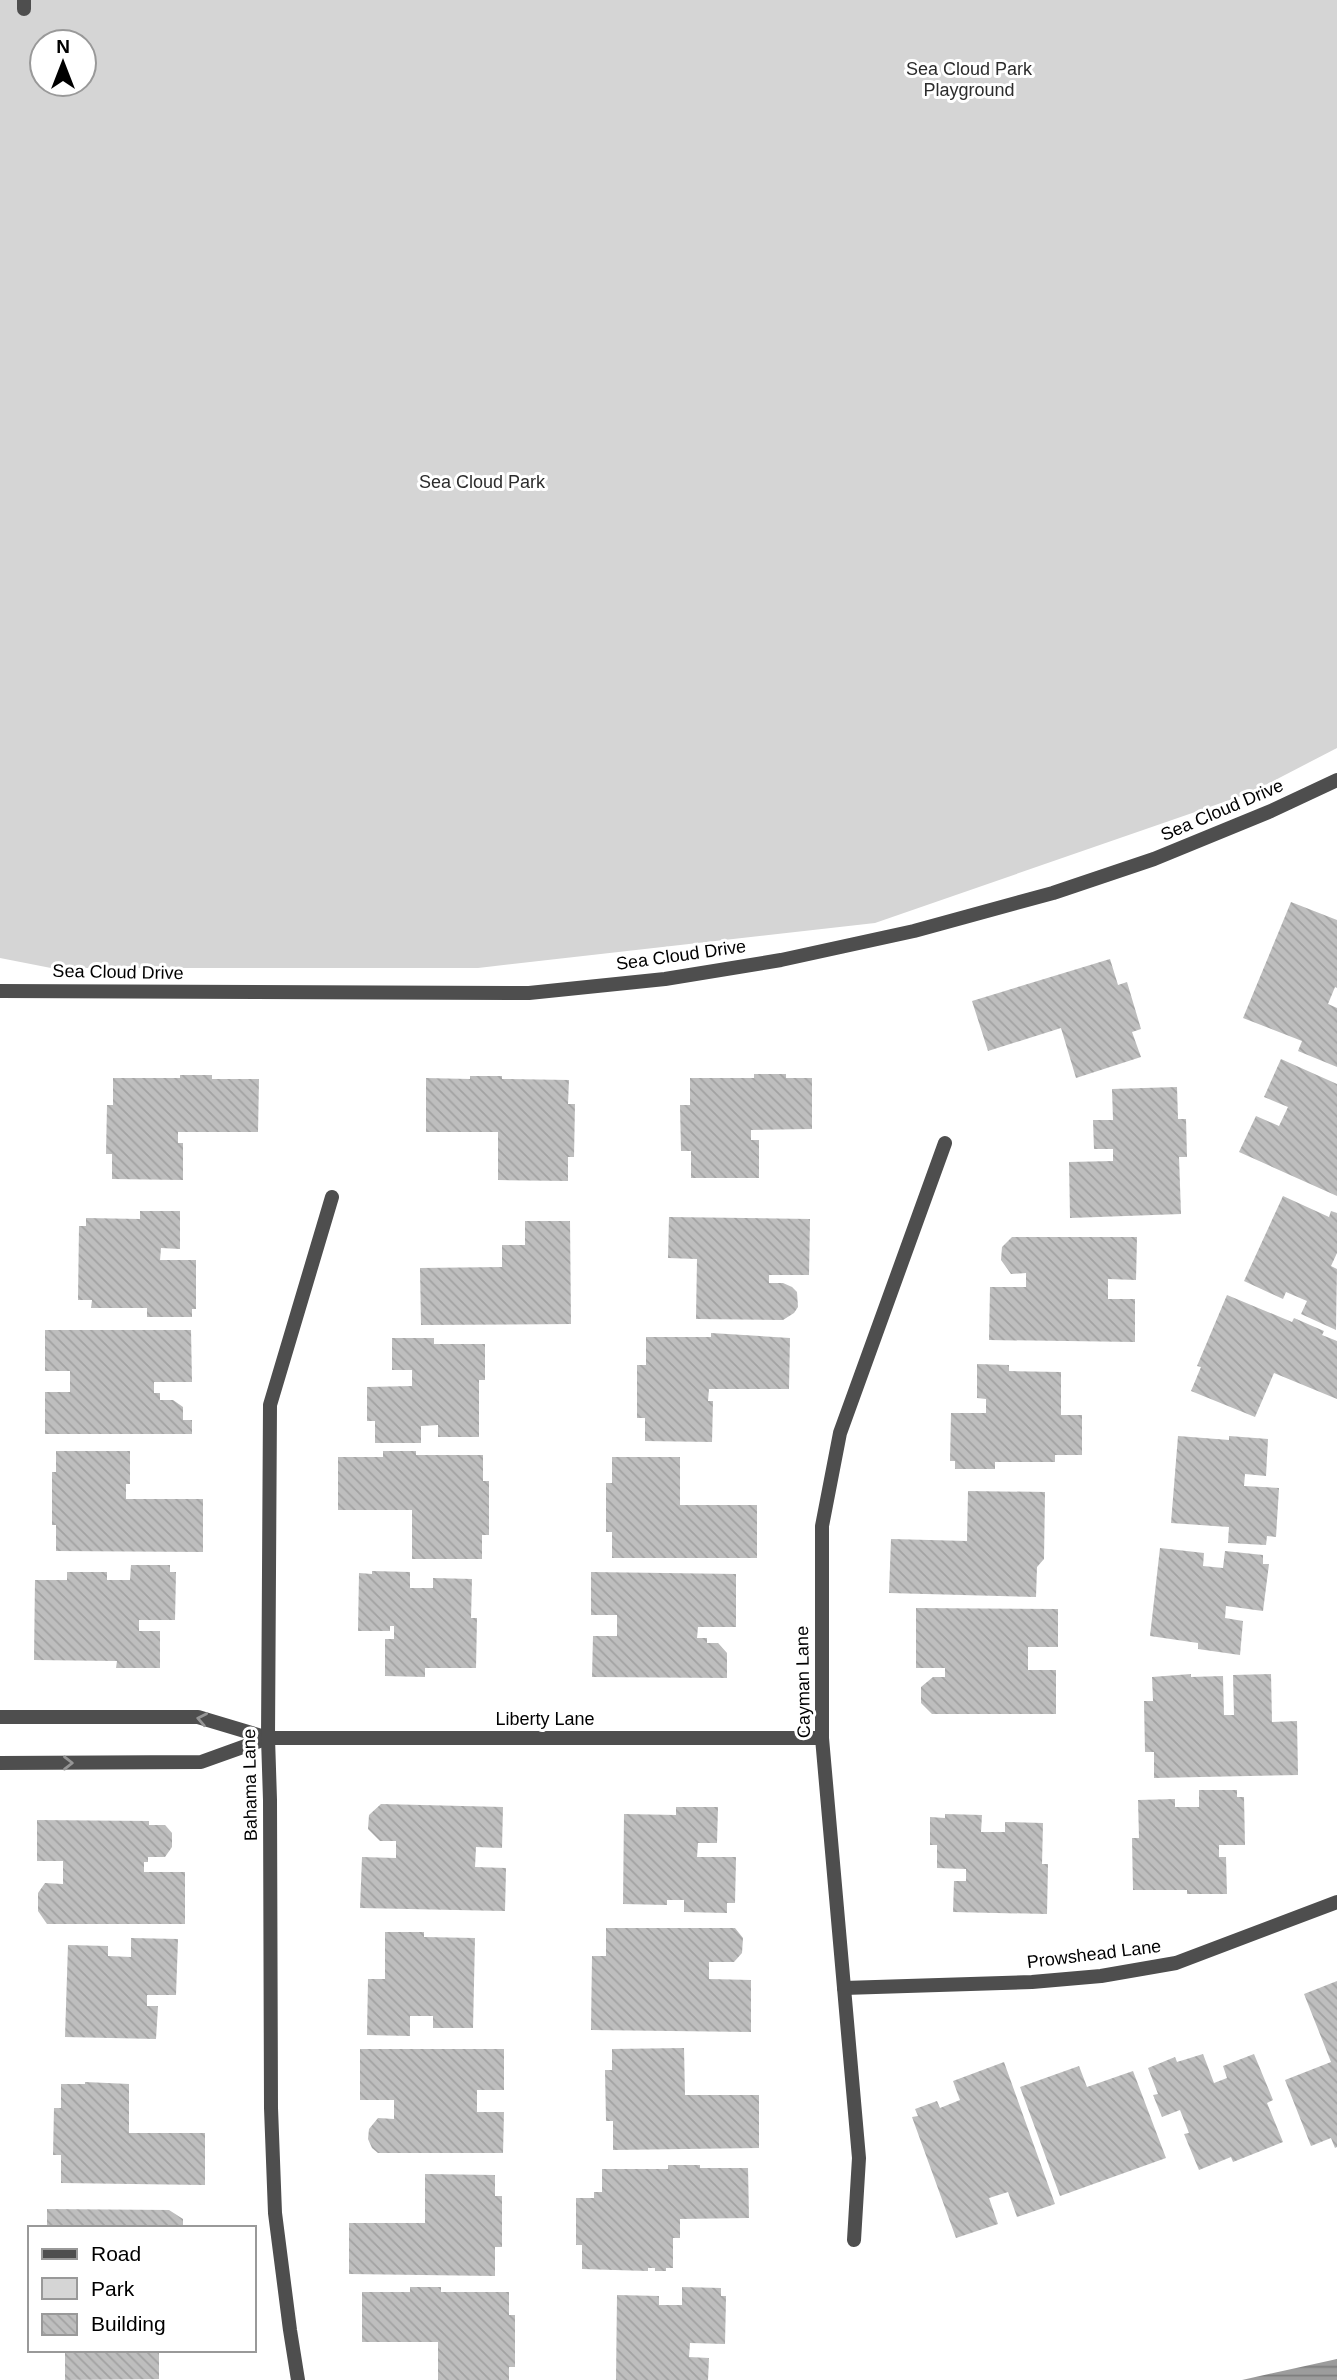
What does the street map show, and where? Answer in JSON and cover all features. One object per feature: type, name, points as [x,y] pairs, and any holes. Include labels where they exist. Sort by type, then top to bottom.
[{"type":"street","name":"Sea Cloud Drive","points":[[0,990],[529,993],[665,979],[781,960],[914,932],[1053,893],[1154,859],[1271,811],[1337,780]]},
{"type":"street","name":"Cayman Lane","points":[[854,2240],[859,2158],[822,1738],[822,1526],[840,1433],[945,1143]]},
{"type":"street","name":"Bahama Lane","points":[[298,2380],[275,2213],[271,2108],[268,1738],[270,1405],[332,1197]]},
{"type":"street","name":"Liberty Lane","points":[[0,1717],[198,1717],[268,1738],[822,1738]]},
{"type":"street","name":"Liberty Lane","points":[[0,1763],[201,1762],[268,1738]]},
{"type":"street","name":"Prowshead Lane","points":[[844,1988],[1032,1982],[1101,1976],[1176,1963],[1337,1902]]},
{"type":"green space","name":"Sea Cloud Park","points":[[0,0],[1337,0],[1337,748],[1250,793],[875,923],[478,968],[51,968],[0,958]]},
{"type":"shaded area","points":[[1337,2359],[1337,2380],[1242,2380]]},
{"type":"building","points":[[1291,902],[1337,920],[1337,988],[1335,987],[1328,1004],[1337,1008],[1337,1067],[1298,1051],[1302,1041],[1243,1018]]},
{"type":"building","points":[[1110,959],[1118,985],[1127,982],[1141,1029],[1132,1032],[1141,1057],[1076,1078],[1061,1028],[988,1051],[972,1001]]},
{"type":"building","points":[[1281,1059],[1337,1084],[1337,1196],[1239,1152],[1256,1116],[1279,1126],[1288,1107],[1264,1097]]},
{"type":"building","points":[[754,1074],[786,1074],[786,1078],[812,1078],[812,1129],[751,1130],[751,1140],[759,1140],[759,1178],[691,1178],[691,1151],[681,1151],[680,1105],[690,1105],[690,1078],[754,1078]]},
{"type":"building","points":[[180,1075],[212,1075],[212,1079],[259,1079],[258,1132],[178,1132],[178,1143],[183,1143],[183,1180],[112,1179],[112,1154],[106,1154],[107,1105],[113,1105],[113,1078],[180,1078]]},
{"type":"building","points":[[470,1076],[569,1080],[568,1104],[575,1104],[574,1157],[568,1157],[568,1181],[498,1180],[498,1132],[426,1132],[426,1078],[470,1079]]},
{"type":"building","points":[[1177,1087],[1178,1119],[1186,1119],[1187,1157],[1179,1157],[1181,1214],[1070,1218],[1069,1162],[1113,1161],[1113,1149],[1094,1149],[1093,1120],[1113,1120],[1112,1089]]},
{"type":"building","points":[[1283,1196],[1329,1217],[1331,1211],[1337,1213],[1337,1253],[1331,1266],[1337,1269],[1336,1330],[1301,1314],[1307,1301],[1286,1292],[1283,1299],[1244,1281]]},
{"type":"building","points":[[140,1211],[180,1211],[180,1249],[161,1248],[160,1260],[196,1260],[196,1309],[192,1309],[192,1317],[147,1317],[147,1308],[91,1308],[92,1300],[78,1300],[79,1226],[86,1226],[86,1218],[140,1219]]},
{"type":"building","points":[[669,1217],[810,1219],[809,1275],[769,1275],[769,1283],[783,1283],[797,1292],[798,1307],[794,1313],[783,1320],[696,1319],[697,1259],[668,1258]]},
{"type":"building","points":[[525,1221],[570,1221],[571,1324],[421,1325],[420,1268],[502,1267],[502,1245],[525,1245]]},
{"type":"building","points":[[1012,1237],[1137,1237],[1136,1280],[1108,1279],[1108,1299],[1135,1299],[1135,1342],[989,1340],[990,1287],[1026,1287],[1026,1273],[1011,1274],[1001,1260],[1002,1247]]},
{"type":"building","points":[[1227,1295],[1292,1322],[1294,1318],[1324,1331],[1322,1335],[1337,1341],[1337,1399],[1274,1373],[1255,1417],[1191,1391],[1201,1367],[1197,1366]]},
{"type":"building","points":[[45,1330],[191,1330],[192,1382],[154,1382],[154,1393],[160,1393],[160,1400],[173,1400],[183,1407],[183,1420],[192,1420],[192,1434],[45,1434],[45,1392],[70,1392],[70,1371],[45,1371]]},
{"type":"building","points":[[711,1333],[790,1338],[789,1389],[709,1389],[708,1401],[713,1401],[712,1442],[645,1441],[645,1418],[637,1418],[637,1365],[646,1365],[646,1337],[711,1337]]},
{"type":"building","points":[[392,1338],[434,1338],[434,1344],[485,1344],[485,1380],[479,1380],[479,1437],[438,1437],[438,1425],[421,1426],[421,1443],[375,1443],[375,1421],[367,1421],[367,1387],[412,1386],[412,1370],[392,1370]]},
{"type":"building","points":[[977,1364],[1009,1365],[1009,1371],[1061,1372],[1061,1415],[1082,1415],[1082,1455],[1055,1455],[1055,1462],[995,1462],[995,1469],[955,1469],[955,1461],[950,1461],[951,1413],[986,1413],[986,1399],[977,1398]]},
{"type":"building","points":[[1178,1436],[1229,1440],[1229,1436],[1268,1439],[1266,1476],[1245,1474],[1244,1486],[1279,1488],[1276,1537],[1267,1536],[1266,1545],[1228,1543],[1229,1527],[1171,1523]]},
{"type":"building","points":[[56,1451],[130,1451],[130,1484],[126,1484],[126,1499],[203,1499],[203,1552],[56,1551],[56,1525],[52,1525],[52,1472],[56,1472]]},
{"type":"building","points":[[383,1451],[416,1451],[416,1455],[483,1455],[483,1481],[489,1481],[489,1535],[482,1535],[482,1559],[412,1559],[412,1510],[338,1510],[338,1457],[383,1457]]},
{"type":"building","points":[[612,1457],[680,1457],[680,1505],[757,1505],[757,1558],[612,1558],[612,1532],[606,1532],[606,1483],[612,1483]]},
{"type":"building","points":[[968,1491],[1045,1492],[1044,1559],[1037,1567],[1036,1597],[889,1593],[891,1539],[967,1541]]},
{"type":"building","points":[[1160,1548],[1204,1553],[1203,1566],[1223,1568],[1225,1551],[1263,1555],[1263,1564],[1269,1564],[1263,1611],[1226,1606],[1225,1618],[1243,1621],[1240,1655],[1198,1649],[1198,1643],[1150,1636]]},
{"type":"building","points":[[131,1565],[170,1565],[170,1572],[176,1572],[175,1620],[139,1620],[139,1631],[160,1631],[160,1668],[116,1668],[117,1661],[34,1660],[35,1580],[67,1580],[67,1572],[107,1572],[107,1580],[130,1580]]},
{"type":"building","points":[[372,1571],[410,1572],[410,1588],[433,1588],[433,1578],[472,1579],[471,1618],[477,1618],[476,1668],[425,1668],[425,1677],[385,1676],[385,1639],[394,1639],[394,1626],[390,1626],[390,1631],[358,1631],[359,1573],[372,1574]]},
{"type":"building","points":[[591,1572],[736,1574],[736,1627],[698,1627],[697,1638],[707,1638],[707,1643],[718,1643],[727,1653],[727,1678],[592,1677],[593,1636],[617,1636],[617,1615],[591,1615]]},
{"type":"building","points":[[916,1608],[1058,1609],[1058,1647],[1028,1647],[1028,1670],[1056,1670],[1056,1714],[932,1714],[921,1703],[921,1687],[933,1677],[945,1677],[945,1668],[916,1668]]},
{"type":"building","points":[[1191,1674],[1191,1677],[1223,1676],[1224,1715],[1234,1715],[1233,1675],[1271,1674],[1272,1722],[1297,1721],[1298,1775],[1154,1778],[1154,1752],[1145,1752],[1144,1701],[1153,1701],[1152,1677]]},
{"type":"building","points":[[1199,1790],[1237,1790],[1237,1797],[1244,1797],[1245,1845],[1219,1845],[1219,1857],[1226,1857],[1227,1894],[1187,1894],[1187,1890],[1133,1890],[1132,1838],[1139,1838],[1138,1800],[1175,1799],[1175,1807],[1199,1807]]},
{"type":"building","points":[[381,1804],[503,1807],[502,1848],[476,1847],[475,1867],[506,1868],[505,1911],[360,1908],[362,1857],[396,1858],[396,1841],[380,1841],[368,1829],[369,1815]]},
{"type":"building","points":[[676,1807],[718,1807],[717,1843],[698,1843],[697,1857],[736,1857],[735,1903],[727,1903],[727,1913],[684,1912],[684,1900],[667,1900],[667,1905],[623,1904],[624,1814],[676,1815]]},
{"type":"building","points":[[945,1814],[982,1815],[981,1832],[1005,1832],[1005,1822],[1043,1823],[1042,1864],[1048,1864],[1047,1914],[953,1912],[954,1881],[966,1881],[966,1869],[937,1868],[937,1845],[930,1845],[930,1817],[945,1818]]},
{"type":"building","points":[[37,1820],[149,1821],[149,1825],[165,1825],[172,1833],[172,1847],[165,1857],[148,1857],[148,1862],[144,1862],[144,1872],[185,1872],[185,1924],[47,1924],[38,1911],[38,1893],[45,1883],[63,1884],[63,1861],[37,1861]]},
{"type":"building","points":[[606,1928],[735,1928],[743,1938],[742,1953],[734,1962],[709,1962],[709,1979],[751,1980],[751,2032],[591,2030],[592,1956],[606,1956]]},
{"type":"building","points":[[385,1932],[424,1932],[424,1937],[475,1938],[473,2028],[433,2028],[433,2016],[410,2016],[410,2036],[367,2035],[368,1979],[385,1979]]},
{"type":"building","points":[[131,1938],[178,1939],[176,1995],[147,1995],[147,2006],[158,2006],[156,2039],[65,2037],[68,1945],[108,1946],[108,1956],[131,1957]]},
{"type":"building","points":[[1337,1981],[1337,2147],[1335,2148],[1331,2138],[1311,2146],[1285,2080],[1331,2062],[1304,1994]]},
{"type":"building","points":[[684,2048],[685,2095],[759,2095],[759,2148],[613,2150],[613,2121],[606,2121],[605,2070],[612,2070],[612,2049]]},
{"type":"building","points":[[360,2049],[504,2049],[504,2090],[477,2090],[477,2112],[504,2112],[503,2153],[378,2153],[368,2139],[369,2129],[378,2118],[394,2119],[394,2100],[360,2100]]},
{"type":"building","points":[[1203,2054],[1214,2083],[1227,2078],[1223,2066],[1254,2054],[1273,2100],[1267,2103],[1283,2142],[1233,2162],[1231,2157],[1199,2170],[1184,2134],[1189,2133],[1180,2110],[1162,2117],[1153,2095],[1158,2094],[1148,2068],[1175,2057],[1177,2062]]},
{"type":"building","points":[[1004,2062],[1055,2204],[1017,2217],[1008,2192],[989,2198],[998,2224],[956,2238],[912,2117],[918,2116],[915,2109],[937,2101],[940,2108],[960,2100],[953,2081]]},
{"type":"building","points":[[1079,2066],[1087,2087],[1133,2071],[1166,2158],[1060,2196],[1020,2087]]},
{"type":"building","points":[[61,2084],[129,2084],[129,2133],[205,2133],[205,2185],[61,2183],[61,2155],[53,2155],[54,2108],[61,2108]]},
{"type":"building","points":[[668,2165],[748,2168],[749,2218],[680,2219],[680,2238],[673,2238],[673,2268],[666,2268],[666,2271],[655,2271],[655,2268],[648,2268],[648,2271],[582,2269],[582,2245],[576,2245],[576,2198],[594,2198],[594,2192],[602,2192],[602,2169],[668,2169]]},
{"type":"building","points":[[425,2174],[495,2175],[495,2196],[502,2196],[502,2247],[495,2247],[495,2276],[349,2274],[349,2223],[425,2223]]},
{"type":"building","points":[[47,2209],[169,2210],[183,2219],[183,2226],[47,2226]]},
{"type":"building","points":[[410,2287],[441,2287],[441,2292],[509,2292],[509,2315],[515,2315],[515,2367],[509,2367],[509,2380],[438,2380],[438,2342],[362,2342],[362,2292],[410,2292]]},
{"type":"building","points":[[682,2287],[721,2288],[721,2296],[726,2296],[725,2344],[690,2343],[689,2357],[709,2358],[708,2380],[616,2380],[617,2295],[659,2296],[659,2305],[682,2305]]},
{"type":"building","points":[[65,2352],[159,2352],[159,2379],[65,2380]]},
{"type":"park label","name":"Sea Cloud Park Playground","points":[[969,79]]}]
